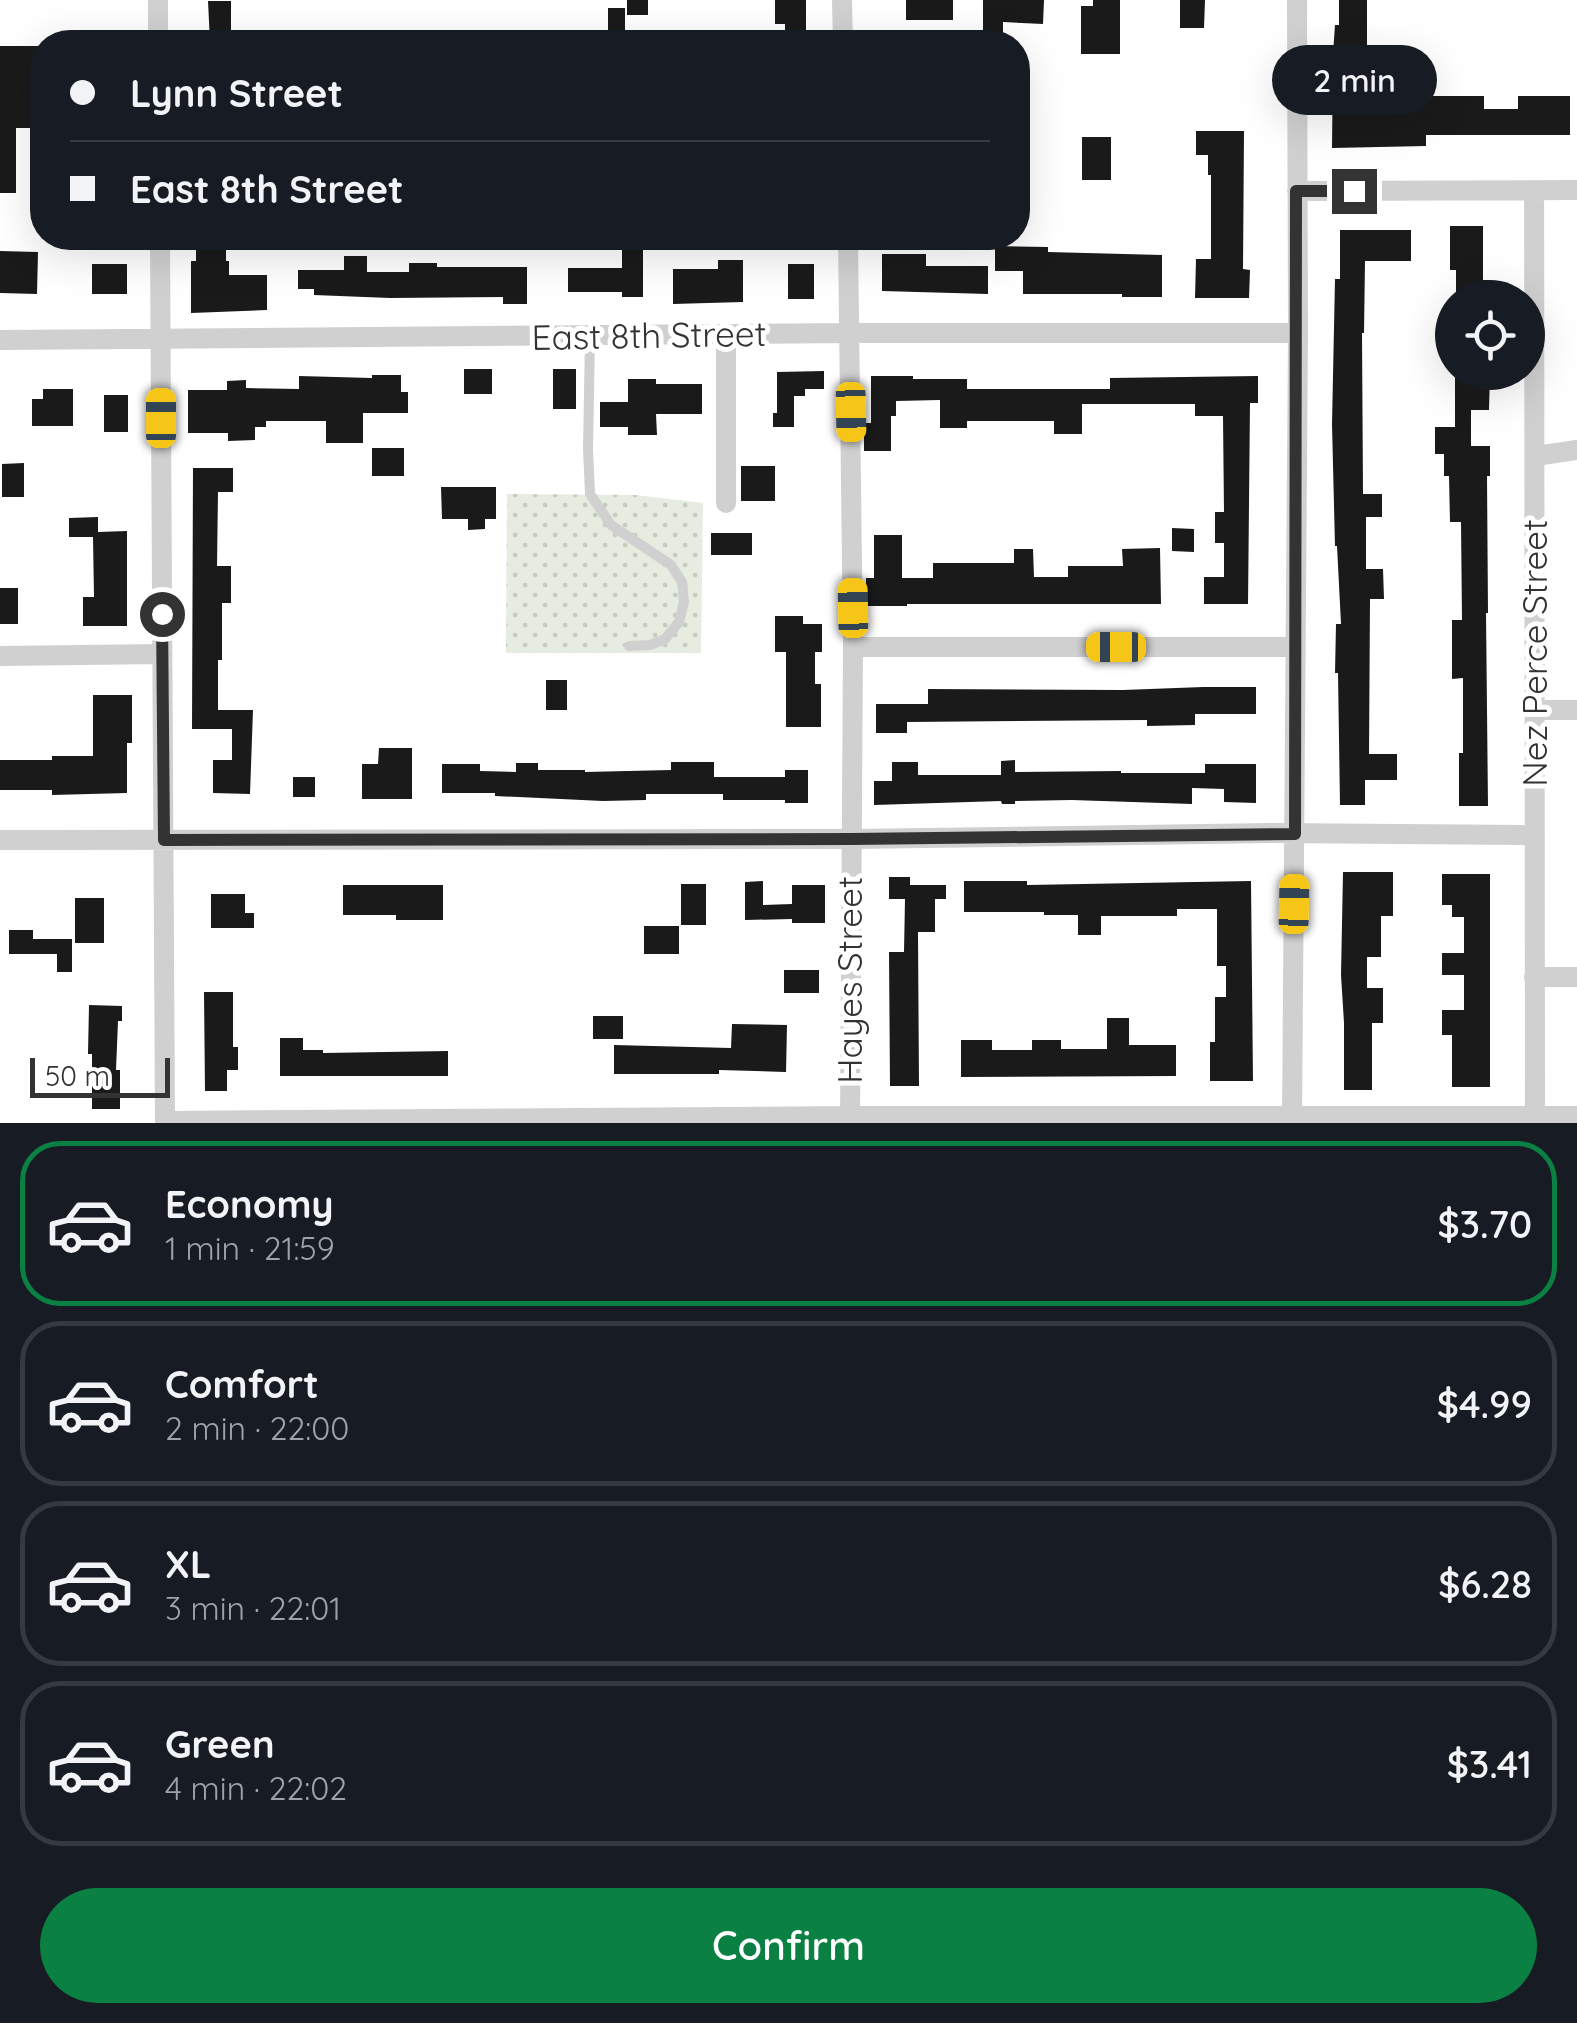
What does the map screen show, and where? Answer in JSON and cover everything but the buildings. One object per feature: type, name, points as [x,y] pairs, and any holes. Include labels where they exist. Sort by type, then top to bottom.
[{"type":"street","points":[[158,0],[158,30]]},
{"type":"street","points":[[842,0],[843,30]]},
{"type":"street","points":[[1292,1120],[1297,0]]},
{"type":"street","name":"Nez Perce Street","points":[[1534,190],[1534,1116]]},
{"type":"street","points":[[1296,191],[1577,190]]},
{"type":"street","points":[[160,250],[165,1122],[1577,1116]]},
{"type":"street","name":"Hayes Street","points":[[848,250],[854,647],[850,1119]]},
{"type":"street","name":"East 8th Street","points":[[0,340],[1298,332]]},
{"type":"street","points":[[726,336],[726,503]]},
{"type":"street","points":[[1536,456],[1577,450]]},
{"type":"street","points":[[854,647],[1295,647]]},
{"type":"street","points":[[0,656],[162,654]]},
{"type":"street","points":[[1535,710],[1577,710]]},
{"type":"street","points":[[0,840],[1533,835]]},
{"type":"street","points":[[1534,977],[1577,977]]},
{"type":"lane","points":[[590,336],[590,494],[611,525],[670,566],[682,582],[680,622],[665,639],[650,646],[628,646]]},
{"type":"shaded area","points":[[507,494],[635,495],[703,503],[701,653],[506,653]]},
{"type":"route","points":[[162,614],[164,840],[1295,834],[1296,191],[1354,191]]}]
